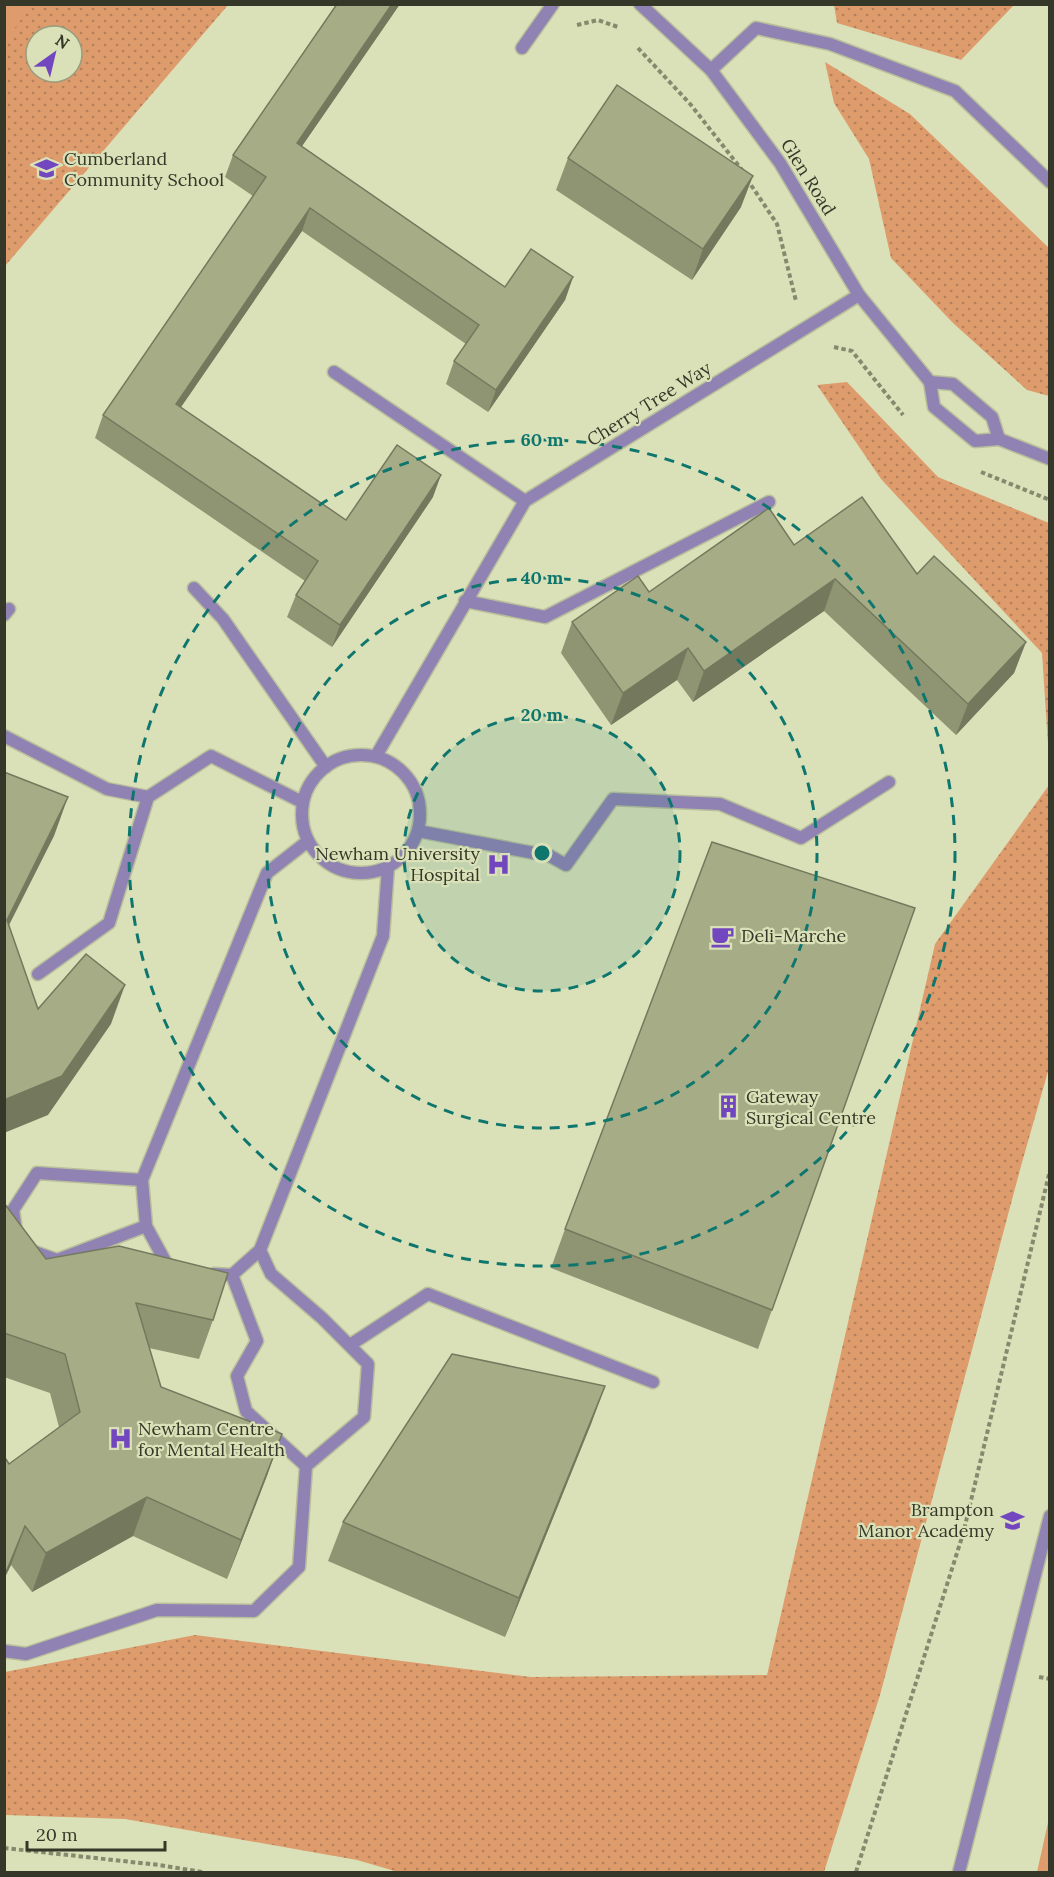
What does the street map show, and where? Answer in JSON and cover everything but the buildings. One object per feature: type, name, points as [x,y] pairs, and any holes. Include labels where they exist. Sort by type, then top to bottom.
[{"type":"street","points":[[522,48],[553,4]]},
{"type":"street","name":"Glen Road","points":[[640,4],[711,70],[780,163],[859,295],[930,382],[934,407],[975,441],[999,439],[1050,459]]},
{"type":"street","points":[[711,70],[756,28],[831,44],[955,91],[1050,182]]},
{"type":"street","name":"Cherry Tree Way","points":[[376,756],[525,501],[859,295]]},
{"type":"street","points":[[334,372],[525,501]]},
{"type":"street","points":[[930,382],[954,384],[993,417],[999,439]]},
{"type":"street","points":[[465,601],[545,617],[769,502]]},
{"type":"street","points":[[194,588],[223,620],[326,767]]},
{"type":"street","points":[[4,736],[107,789],[148,797]]},
{"type":"street","points":[[355,754],[376,756],[392,763],[408,777],[417,794],[421,815],[418,831],[411,848],[388,867],[359,873],[338,869],[321,858],[308,841],[302,816],[302,802],[317,774],[326,767],[335,760],[355,754]]},
{"type":"street","points":[[38,974],[109,923],[148,797],[212,756],[302,802]]},
{"type":"street","points":[[418,831],[550,856],[566,865],[613,799],[720,804],[801,838],[889,782]]},
{"type":"street","points":[[181,1271],[170,1270],[146,1227],[142,1180],[267,873],[308,841]]},
{"type":"street","points":[[201,1273],[232,1275],[260,1250],[383,936],[388,867]]},
{"type":"street","points":[[142,1180],[37,1173],[13,1210],[19,1247],[57,1260],[146,1227]]},
{"type":"street","points":[[4,1651],[26,1654],[158,1610],[254,1611],[299,1567],[306,1466],[364,1417],[368,1364],[271,1274],[260,1250]]},
{"type":"street","points":[[232,1275],[257,1341],[237,1376],[246,1411],[306,1466]]},
{"type":"street","points":[[350,1345],[428,1294],[653,1382]]},
{"type":"street","points":[[959,1872],[1050,1516]]},
{"type":"path","points":[[573,26],[598,20],[609,22],[621,29]]},
{"type":"path","points":[[637,46],[691,105],[737,163],[777,224],[796,302]]},
{"type":"path","points":[[856,1872],[963,1534],[1050,1170]]},
{"type":"path","points":[[4,1848],[202,1872]]},
{"type":"shaded area","points":[[834,4],[1014,5],[961,60],[837,23]]},
{"type":"shaded area","points":[[4,5],[32,5],[5,41]]},
{"type":"shaded area","name":"Cumberland Community School","points":[[5,5],[228,5],[5,266]]},
{"type":"shaded area","points":[[825,62],[910,114],[1049,248],[1049,396],[1027,390],[953,323],[891,258],[869,159],[834,103]]},
{"type":"shaded area","points":[[847,382],[938,477],[1049,523],[1049,759],[1042,653],[881,479],[817,385]]},
{"type":"shaded area","points":[[1049,785],[1049,1068],[880,1695],[824,1872],[398,1872],[357,1860],[125,1819],[5,1815],[5,1672],[195,1635],[531,1677],[767,1675],[935,944]]},
{"type":"shaded area","points":[[1049,1818],[1049,1872],[1037,1872]]},
{"type":"place","name":"Cumberland Community School","points":[[46,169]]},
{"type":"place","name":"Newham University Hospital","points":[[498,864]]},
{"type":"place","name":"Deli-Marche","points":[[723,936]]},
{"type":"place","name":"Gateway Surgical Centre","points":[[728,1107]]},
{"type":"place","name":"Newham Centre for Mental Health","points":[[120,1439]]},
{"type":"place","name":"Brampton Manor Academy","points":[[1012,1520]]}]
